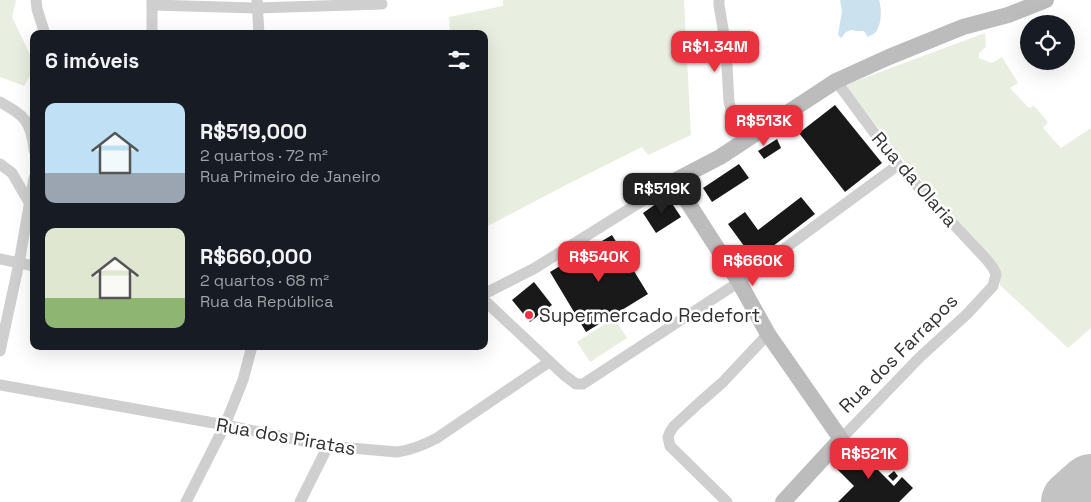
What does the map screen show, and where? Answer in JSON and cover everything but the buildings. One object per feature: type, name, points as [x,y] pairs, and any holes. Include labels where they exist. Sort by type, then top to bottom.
[{"type":"street","points":[[36,0],[44,30]]},
{"type":"street","points":[[719,0],[726,47],[729,102],[748,138]]},
{"type":"street","points":[[488,292],[535,268],[674,181],[720,156],[836,81],[963,27],[1008,15],[1046,0]]},
{"type":"street","points":[[152,30],[152,3],[382,4]]},
{"type":"street","points":[[257,4],[259,30]]},
{"type":"street","name":"Rua da Olaria","points":[[836,81],[898,165],[987,260],[996,274]]},
{"type":"street","points":[[0,102],[17,111],[27,121],[30,128]]},
{"type":"street","points":[[0,164],[12,173],[30,204],[0,351]]},
{"type":"street","points":[[488,304],[549,362],[576,384],[582,384],[739,282],[898,165]]},
{"type":"street","points":[[674,181],[739,282],[768,334],[841,439]]},
{"type":"street","points":[[0,259],[30,265]]},
{"type":"street","name":"Rua dos Farrapos","points":[[783,502],[919,358],[968,314],[993,286],[996,274]]},
{"type":"street","points":[[727,502],[670,446],[668,437],[674,426],[723,382],[768,334]]},
{"type":"street","points":[[186,502],[224,425],[243,380],[251,350]]},
{"type":"street","name":"Rua dos Piratas","points":[[0,385],[224,425],[328,446],[397,452],[409,451],[437,438],[549,362]]},
{"type":"street","points":[[300,502],[328,446]]},
{"type":"shaded area","points":[[0,0],[16,0],[12,17],[30,55],[30,76],[24,86],[0,77]]},
{"type":"shaded area","points":[[503,0],[684,0],[691,135],[648,155],[642,147],[488,226],[488,30],[450,30],[449,17],[503,6]]},
{"type":"shaded area","points":[[985,33],[986,47],[979,53],[979,58],[992,63],[1002,57],[1018,83],[1010,88],[1029,108],[1034,106],[1048,122],[1043,128],[1061,148],[1091,128],[1091,328],[1068,348],[1000,285],[1000,274],[996,264],[904,161],[845,85]]},
{"type":"shaded area","points":[[614,318],[627,338],[590,362],[577,342]]},
{"type":"water","points":[[840,0],[879,0],[881,17],[875,33],[868,37],[864,31],[851,30],[846,32],[841,38],[838,35],[842,11]]},
{"type":"runway","points":[[1073,502],[1091,486]]},
{"type":"place","name":"Supermercado Redefort","points":[[529,315]]}]
